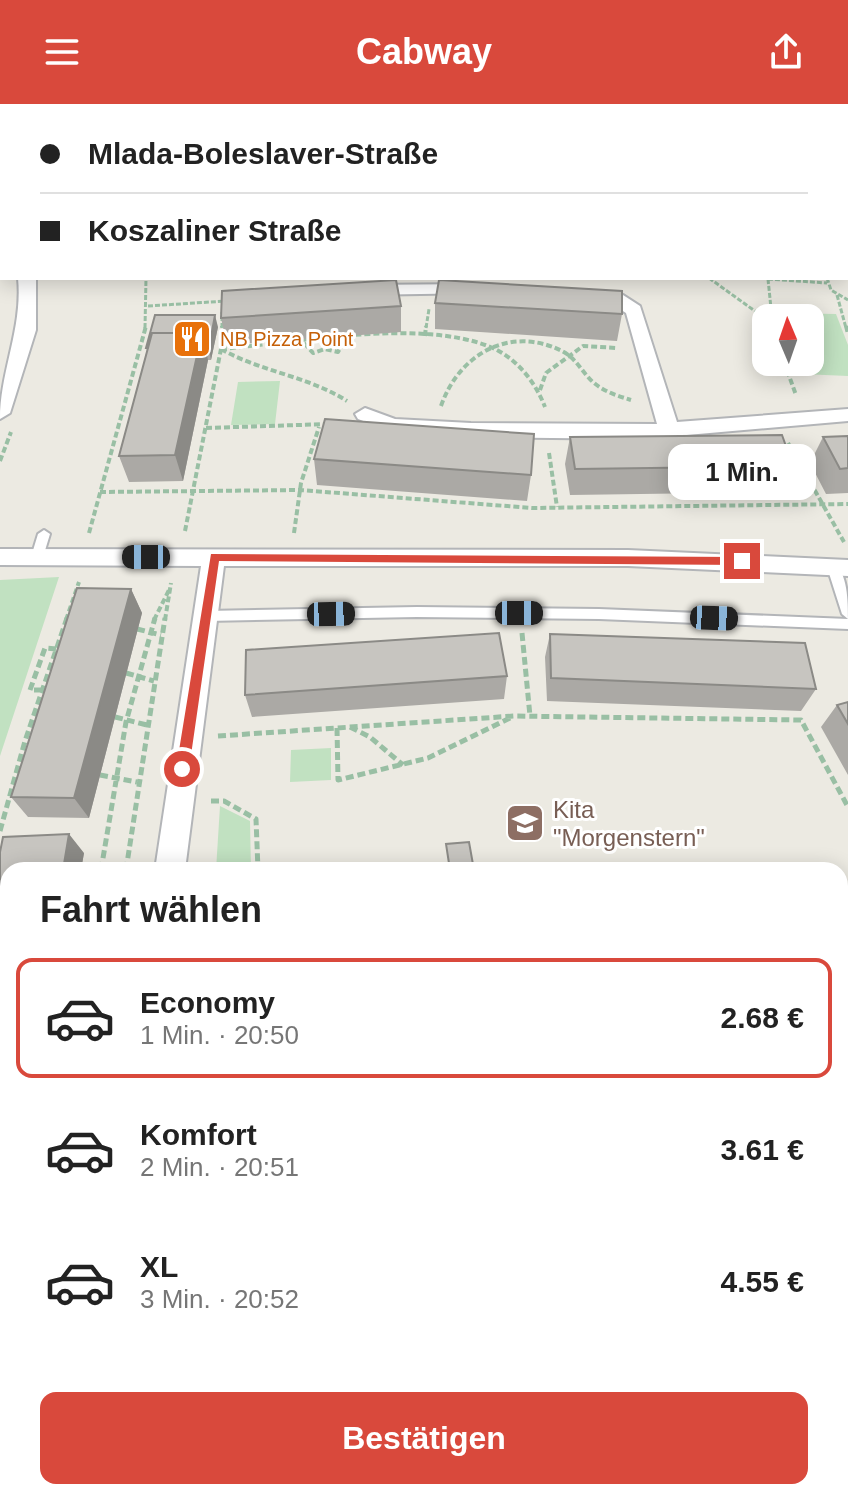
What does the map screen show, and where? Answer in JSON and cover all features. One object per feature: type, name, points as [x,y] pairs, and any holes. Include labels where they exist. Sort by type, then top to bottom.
[{"type":"street","points":[[0,413],[23,350],[29,321],[27,280]]},
{"type":"street","points":[[343,291],[489,289]]},
{"type":"street","points":[[565,293],[604,296],[628,304],[634,310],[669,431]]},
{"type":"street","points":[[365,414],[392,425],[547,431],[669,431],[848,415]]},
{"type":"street","points":[[0,557],[40,545],[84,557],[628,558],[840,568]]},
{"type":"street","points":[[171,862],[214,557]]},
{"type":"lane","points":[[840,568],[837,589],[848,614]]},
{"type":"lane","points":[[206,616],[519,613],[848,624]]},
{"type":"path","points":[[0,831],[84,557],[148,319],[146,280]]},
{"type":"path","points":[[712,280],[752,309]]},
{"type":"path","points":[[767,280],[770,304]]},
{"type":"path","points":[[827,280],[837,295],[848,334]]},
{"type":"path","points":[[837,295],[848,300]]},
{"type":"path","points":[[148,306],[222,302],[236,297]]},
{"type":"path","points":[[184,534],[221,349],[222,302]]},
{"type":"path","points":[[221,349],[425,336],[465,339],[490,347],[508,358],[540,390]]},
{"type":"path","points":[[304,343],[313,353],[325,349],[338,352],[345,340]]},
{"type":"path","points":[[440,428],[441,406],[450,377],[468,357],[506,344],[543,345],[569,356],[599,387],[663,410]]},
{"type":"path","points":[[557,507],[540,390],[546,373],[583,346],[646,349]]},
{"type":"path","points":[[221,349],[246,365],[329,387]]},
{"type":"path","points":[[789,376],[804,419]]},
{"type":"path","points":[[776,422],[845,543]]},
{"type":"path","points":[[206,428],[319,426],[300,490],[294,534]]},
{"type":"path","points":[[100,492],[300,490],[557,507],[848,504]]},
{"type":"path","points":[[127,862],[161,635],[177,557]]},
{"type":"path","points":[[102,862],[115,778],[150,632],[159,600],[169,590]]},
{"type":"path","points":[[519,613],[530,716]]},
{"type":"path","points":[[137,629],[161,635]]},
{"type":"path","points":[[42,690],[30,690],[45,648],[56,649]]},
{"type":"path","points":[[126,673],[154,681]]},
{"type":"path","points":[[337,728],[338,780],[372,776],[404,766],[496,727],[514,716]]},
{"type":"path","points":[[187,738],[514,716],[801,720],[848,807]]},
{"type":"path","points":[[115,717],[147,725]]},
{"type":"path","points":[[350,727],[370,737],[404,766]]},
{"type":"path","points":[[100,775],[137,782]]},
{"type":"path","points":[[178,800],[224,801],[256,819],[258,862]]},
{"type":"green space","points":[[824,314],[836,314],[848,345],[848,376],[824,375]]},
{"type":"green space","points":[[280,381],[275,424],[231,425],[238,382]]},
{"type":"green space","points":[[59,577],[0,756],[0,580]]},
{"type":"green space","points":[[331,748],[331,780],[290,782],[291,750]]},
{"type":"green space","points":[[220,806],[250,821],[251,862],[216,862]]},
{"type":"building","points":[[396,280],[401,306],[221,318],[222,291]]},
{"type":"building","points":[[439,280],[622,291],[622,314],[435,303]]},
{"type":"building","points":[[155,315],[215,315],[209,348],[205,348],[202,333],[152,333],[146,348]]},
{"type":"building","points":[[152,333],[202,333],[175,455],[119,456]]},
{"type":"building","points":[[325,419],[534,434],[531,475],[314,459]]},
{"type":"building","points":[[782,435],[793,466],[575,469],[570,437]]},
{"type":"building","points":[[848,436],[848,468],[840,469],[823,437]]},
{"type":"building","points":[[77,588],[131,589],[74,798],[11,797]]},
{"type":"building","points":[[499,633],[507,676],[245,695],[246,650]]},
{"type":"building","points":[[550,634],[805,643],[816,689],[551,678]]},
{"type":"building","points":[[848,702],[848,724],[837,705]]},
{"type":"building","points":[[69,834],[64,862],[0,862],[3,837]]},
{"type":"building","points":[[469,842],[473,862],[449,862],[446,844]]},
{"type":"place","name":"NB Pizza Point","points":[[192,339]]},
{"type":"place","name":"Kita \"Morgenstern\"","points":[[525,823]]},
{"type":"route","points":[[182,769],[214,557],[742,561]]}]
